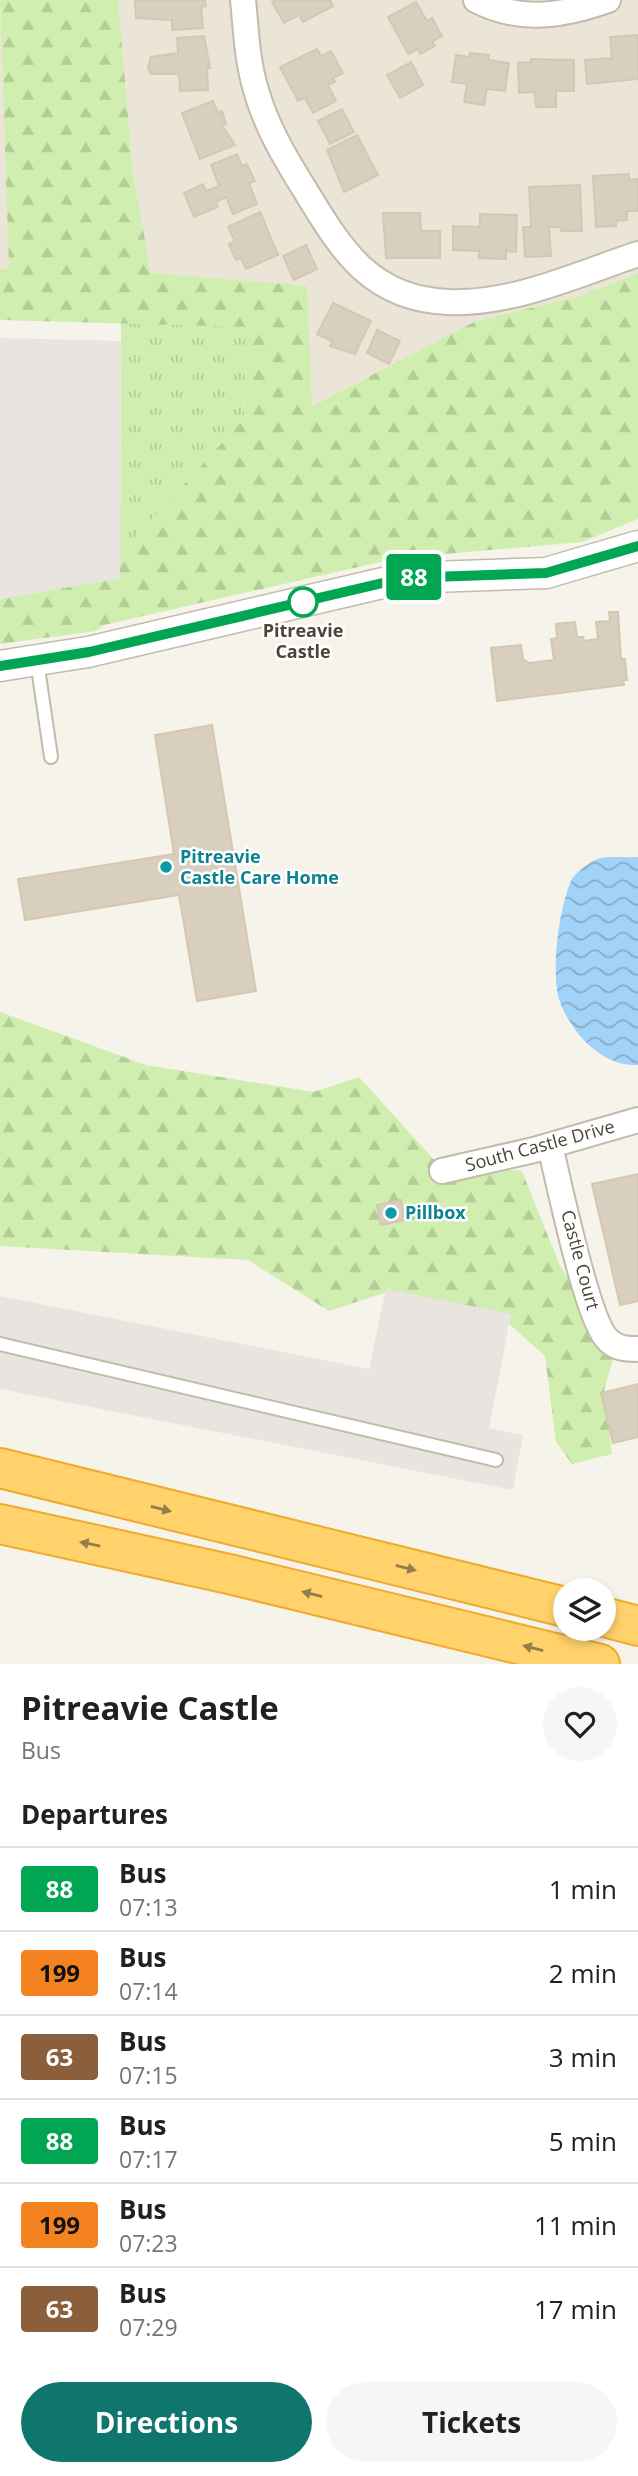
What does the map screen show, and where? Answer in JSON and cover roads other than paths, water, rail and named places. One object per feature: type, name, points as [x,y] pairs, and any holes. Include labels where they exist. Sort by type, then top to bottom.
[{"type":"highway","points":[[0,1468],[553,1604]]},
{"type":"highway","points":[[0,1524],[229,1574],[600,1664]]},
{"type":"highway","points":[[616,1620],[638,1626]]},
{"type":"street","points":[[243,0],[255,88],[270,129],[343,252],[377,281],[422,299],[471,301],[554,283],[638,254]]},
{"type":"street","points":[[476,0],[501,10],[535,16],[573,12],[608,0]]},
{"type":"street","points":[[0,666],[37,661],[404,578],[546,573],[638,546]]},
{"type":"street","name":"South Castle Drive","points":[[442,1171],[550,1146],[638,1120]]},
{"type":"street","name":"Castle Court","points":[[550,1146],[592,1313],[609,1341],[622,1349],[638,1349]]},
{"type":"lane","points":[[37,661],[51,757]]},
{"type":"lane","points":[[0,1344],[496,1460]]},
{"type":"water","points":[[638,857],[638,1065],[613,1061],[601,1054],[572,1026],[557,990],[556,958],[560,924],[573,878],[585,866],[600,858]]},
{"type":"place","name":"Pitreavie Castle","points":[[303,602]]},
{"type":"place","name":"Pitreavie Castle Care Home","points":[[166,867]]},
{"type":"place","name":"Pillbox","points":[[391,1213]]}]
